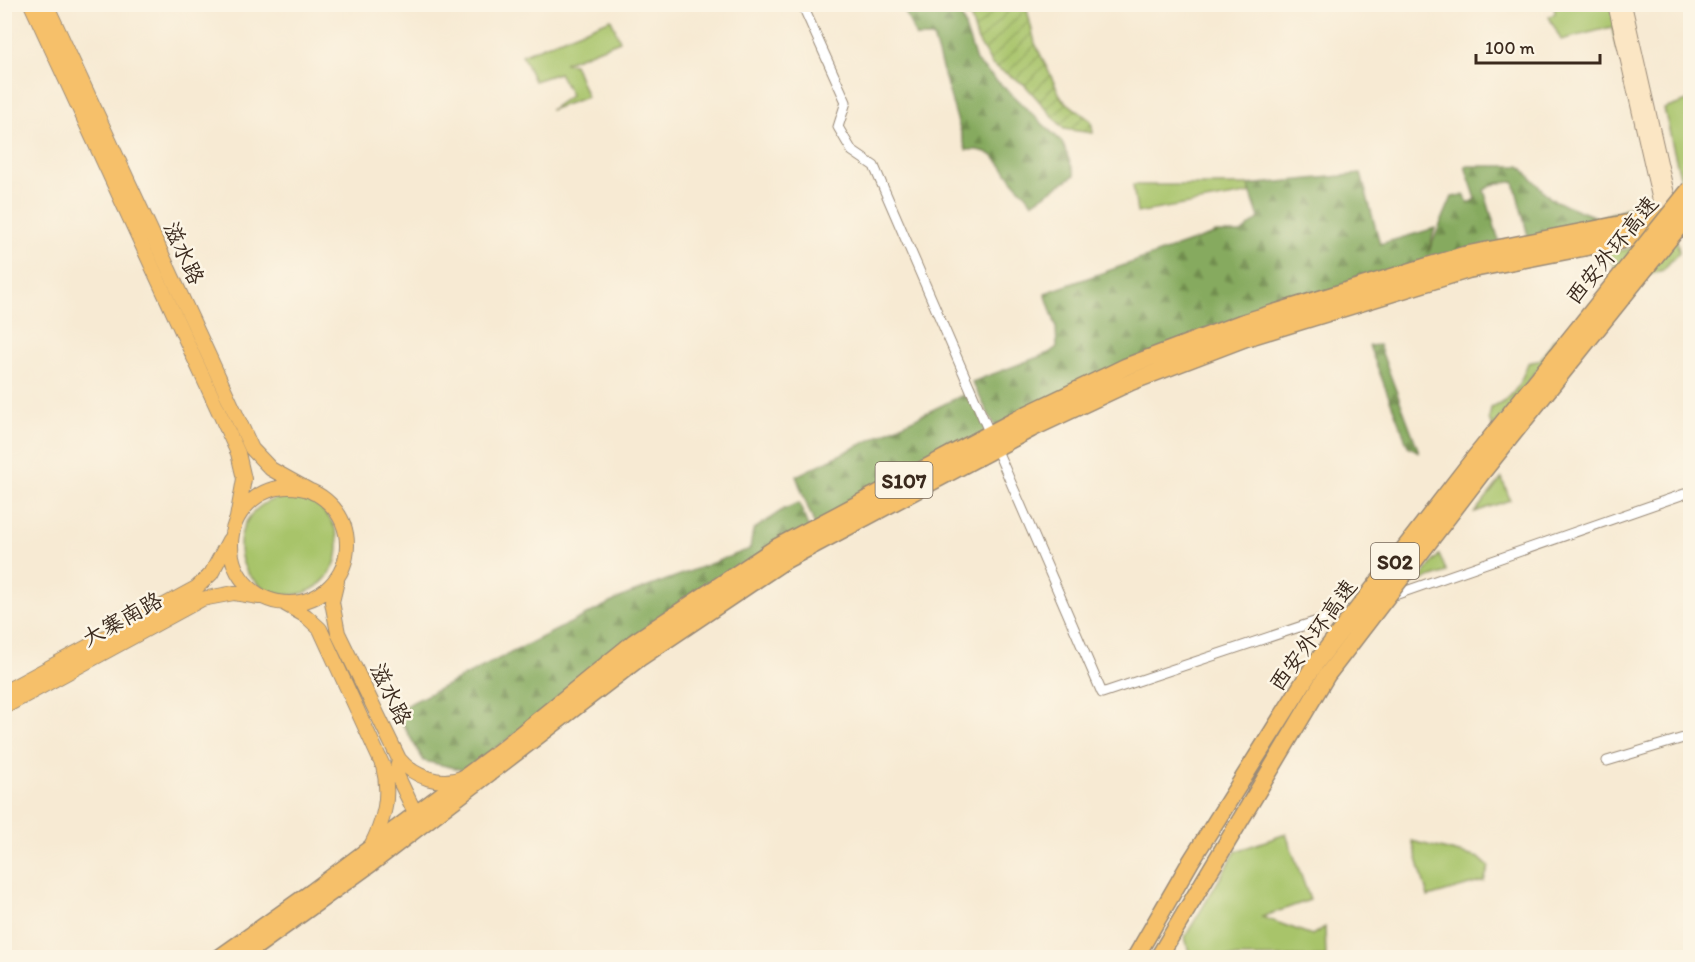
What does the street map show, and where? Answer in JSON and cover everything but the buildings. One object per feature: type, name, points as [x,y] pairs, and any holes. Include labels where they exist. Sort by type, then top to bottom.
[{"type":"highway","name":"西安外环高速","points":[[1135,957],[1191,861],[1315,664],[1468,466],[1690,189]]},
{"type":"highway","name":"S107","points":[[219,957],[370,848],[418,819],[464,777],[633,643],[777,547],[992,441],[1131,382],[1246,338],[1468,270],[1674,223],[1690,212]]},
{"type":"highway","name":"西安外环高速","points":[[1158,957],[1327,675],[1481,474],[1690,212]]},
{"type":"highway","name":"S107","points":[[240,957],[418,819],[641,657],[784,561],[992,441]]},
{"type":"main road","name":"滋水路","points":[[31,4],[238,453],[244,479],[237,518]]},
{"type":"main road","name":"滋水路","points":[[46,4],[252,449],[271,469],[314,493]]},
{"type":"main road","points":[[1614,4],[1674,223]]},
{"type":"main road","points":[[1625,4],[1674,223]]},
{"type":"main road","points":[[282,487],[301,488],[314,493],[333,506],[343,522],[348,541],[346,561],[338,579],[323,593],[305,602],[285,604],[266,599],[249,588],[237,572],[231,555],[231,536],[237,518],[248,503],[264,492],[282,487]]},
{"type":"main road","name":"大寨南路","points":[[4,692],[196,588],[211,574],[231,536]]},
{"type":"main road","name":"滋水路","points":[[338,579],[332,602],[338,633],[399,759]]},
{"type":"main road","name":"大寨南路","points":[[4,706],[202,599],[234,593],[266,599]]},
{"type":"main road","name":"滋水路","points":[[285,604],[306,616],[320,629],[383,766],[387,785],[386,808],[370,848]]},
{"type":"main road","points":[[396,773],[399,759],[417,774],[428,779],[452,781],[464,777]]},
{"type":"main road","points":[[383,766],[396,773],[418,819]]},
{"type":"street","points":[[802,4],[846,102],[838,127],[852,151],[874,166],[1101,693],[1530,549],[1690,492]]},
{"type":"street","points":[[1607,761],[1690,736]]},
{"type":"green space","points":[[902,5],[958,5],[976,61],[1062,142],[1075,175],[1032,203],[995,158],[983,151],[966,150],[933,37],[916,37]]},
{"type":"green space","points":[[967,5],[1026,5],[1035,43],[1062,99],[1091,121],[1093,133],[1064,129],[1024,84],[992,65],[977,39]]},
{"type":"green space","points":[[1554,5],[1622,5],[1620,52],[1617,50],[1612,27],[1561,40],[1549,17],[1555,13]]},
{"type":"green space","points":[[611,19],[620,41],[564,63],[574,64],[587,97],[550,110],[571,95],[559,73],[534,81],[522,55]]},
{"type":"green space","points":[[1690,100],[1690,181],[1681,181],[1664,109]]},
{"type":"green space","points":[[1465,166],[1520,166],[1551,199],[1598,218],[1667,194],[1649,217],[1529,240],[1514,182],[1497,183],[1484,190],[1501,248],[996,428],[972,382],[1049,353],[1057,347],[1056,326],[1045,293],[1216,233],[1241,233],[1259,218],[1248,185],[1361,174],[1380,244],[1435,228],[1428,253],[1452,197],[1465,195],[1468,204],[1476,199]]},
{"type":"green space","points":[[1133,185],[1248,185],[1252,193],[1137,213]]},
{"type":"green space","points":[[1677,240],[1679,252],[1663,270],[1624,283],[1606,253]]},
{"type":"green space","points":[[1560,335],[1562,337],[1493,428],[1489,419],[1491,408],[1505,401],[1515,391],[1528,363],[1540,360],[1554,339]]},
{"type":"green space","points":[[1379,345],[1419,452],[1408,446],[1369,346]]},
{"type":"green space","points":[[971,391],[988,433],[815,526],[796,476]]},
{"type":"green space","points":[[1502,478],[1510,500],[1475,512]]},
{"type":"green space","points":[[289,497],[308,501],[324,511],[334,527],[338,546],[334,565],[324,581],[308,591],[289,595],[270,591],[254,581],[244,565],[240,546],[244,527],[254,511],[270,501]]},
{"type":"green space","points":[[799,503],[809,529],[464,770],[424,761],[395,711],[624,596],[750,549],[753,530],[784,509]]},
{"type":"green space","points":[[1439,555],[1447,572],[1417,582]]},
{"type":"green space","points":[[1286,834],[1310,900],[1262,917],[1312,935],[1325,927],[1326,957],[1186,957],[1190,956],[1185,937],[1236,851]]},
{"type":"green space","points":[[1412,841],[1479,858],[1489,867],[1484,881],[1428,897]]}]
